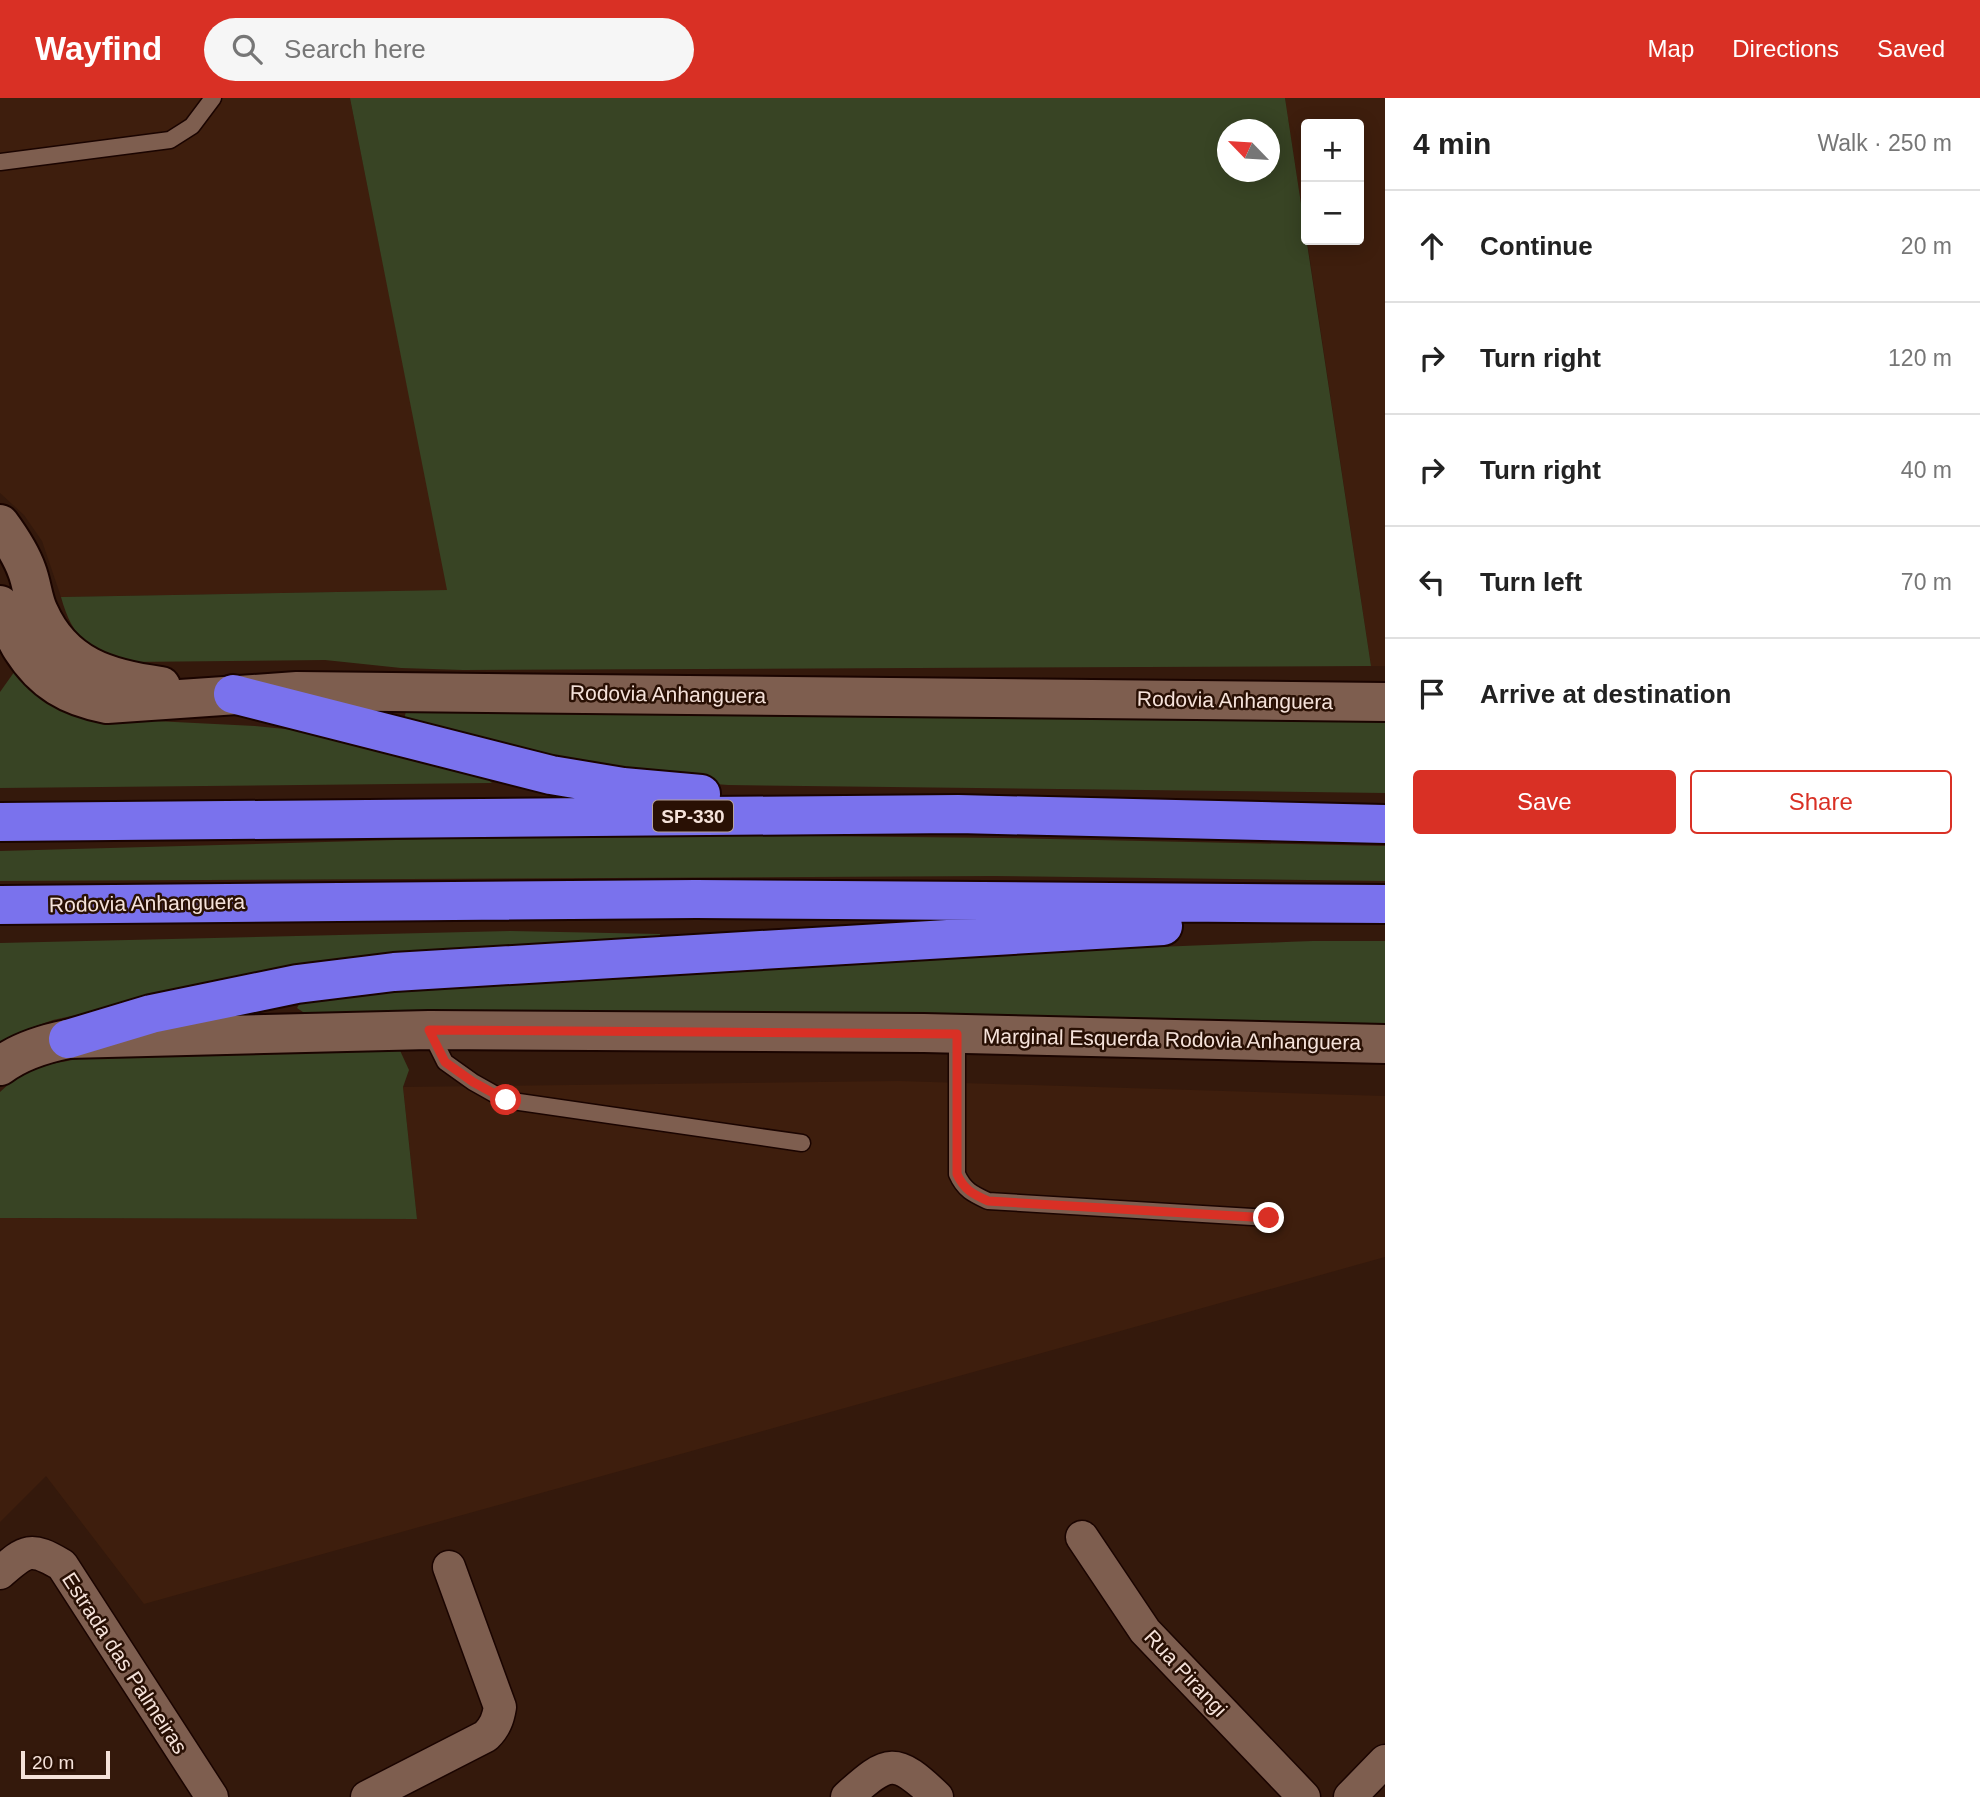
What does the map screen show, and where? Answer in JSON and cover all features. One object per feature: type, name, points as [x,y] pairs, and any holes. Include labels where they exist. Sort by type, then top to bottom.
[{"type":"highway","points":[[233,694],[485,760],[611,785],[958,814]]},
{"type":"highway","name":"SP-330","points":[[0,822],[958,814],[1385,824]]},
{"type":"highway","name":"Rodovia Anhanguera","points":[[0,905],[696,899],[1385,904]]},
{"type":"highway","points":[[68,1039],[150,1014],[297,984],[394,972],[1385,913]]},
{"type":"street","points":[[0,524],[27,570],[39,613],[62,648],[79,662],[100,673],[125,681],[233,694]]},
{"type":"street","name":"Rodovia Anhanguera","points":[[0,604],[21,648],[40,673],[81,699],[107,704],[233,694],[325,691],[1385,702]]},
{"type":"street","name":"Marginal Esquerda Rodovia Anhanguera","points":[[0,1066],[12,1057],[42,1045],[68,1039],[429,1030],[957,1034],[1385,1044]]},
{"type":"street","name":"Rua Pirangi","points":[[1082,1537],[1145,1631],[1304,1797]]},
{"type":"street","name":"Estrada das Palmeiras","points":[[11,1564],[34,1552],[62,1565],[212,1797]]},
{"type":"street","points":[[367,1797],[486,1736],[493,1729],[500,1707],[449,1567]]},
{"type":"street","points":[[1350,1797],[1385,1760]]},
{"type":"street","points":[[847,1797],[875,1772],[888,1767],[904,1770],[915,1776],[937,1797]]},
{"type":"lane","points":[[0,162],[170,140],[192,125],[213,98]]},
{"type":"lane","points":[[429,1030],[445,1062],[473,1082],[506,1100],[802,1143]]},
{"type":"lane","points":[[957,1034],[957,1174],[961,1184],[971,1194],[988,1201],[1269,1218]]},
{"type":"shaded area","points":[[0,98],[350,98],[448,590],[61,597],[42,541],[24,515],[0,493]]},
{"type":"shaded area","points":[[1285,98],[1385,98],[1385,666],[1371,666],[1308,245],[1364,245],[1364,119],[1301,119],[1301,203]]},
{"type":"shaded area","points":[[899,1081],[1385,1096],[1385,1257],[144,1604],[46,1476],[0,1522],[0,1218],[417,1219],[403,1087]]},
{"type":"green space","points":[[350,98],[1285,98],[1301,204],[1301,245],[1307,245],[1371,666],[463,670],[401,668],[325,660],[129,662],[103,652],[84,640],[71,623],[61,597],[447,590]]},
{"type":"green space","points":[[17,668],[50,702],[81,715],[305,731],[484,776],[492,783],[0,788],[0,692]]},
{"type":"green space","points":[[406,711],[1385,719],[1385,793],[728,785],[649,779],[403,725]]},
{"type":"green space","points":[[612,834],[1385,846],[1385,881],[993,876],[0,881],[0,851]]},
{"type":"green space","points":[[511,931],[660,934],[661,941],[196,989],[53,1020],[22,1031],[0,1044],[0,943]]},
{"type":"green space","points":[[1313,941],[1385,941],[1385,1036],[306,1014],[297,1008],[302,999],[554,978],[933,957]]},
{"type":"green space","points":[[397,1044],[409,1070],[403,1087],[417,1219],[0,1218],[0,1092],[29,1071],[85,1058]]},
{"type":"route","points":[[506,1100],[473,1082],[445,1062],[429,1030],[957,1034],[957,1174],[961,1184],[971,1194],[988,1201],[1269,1218]]}]
